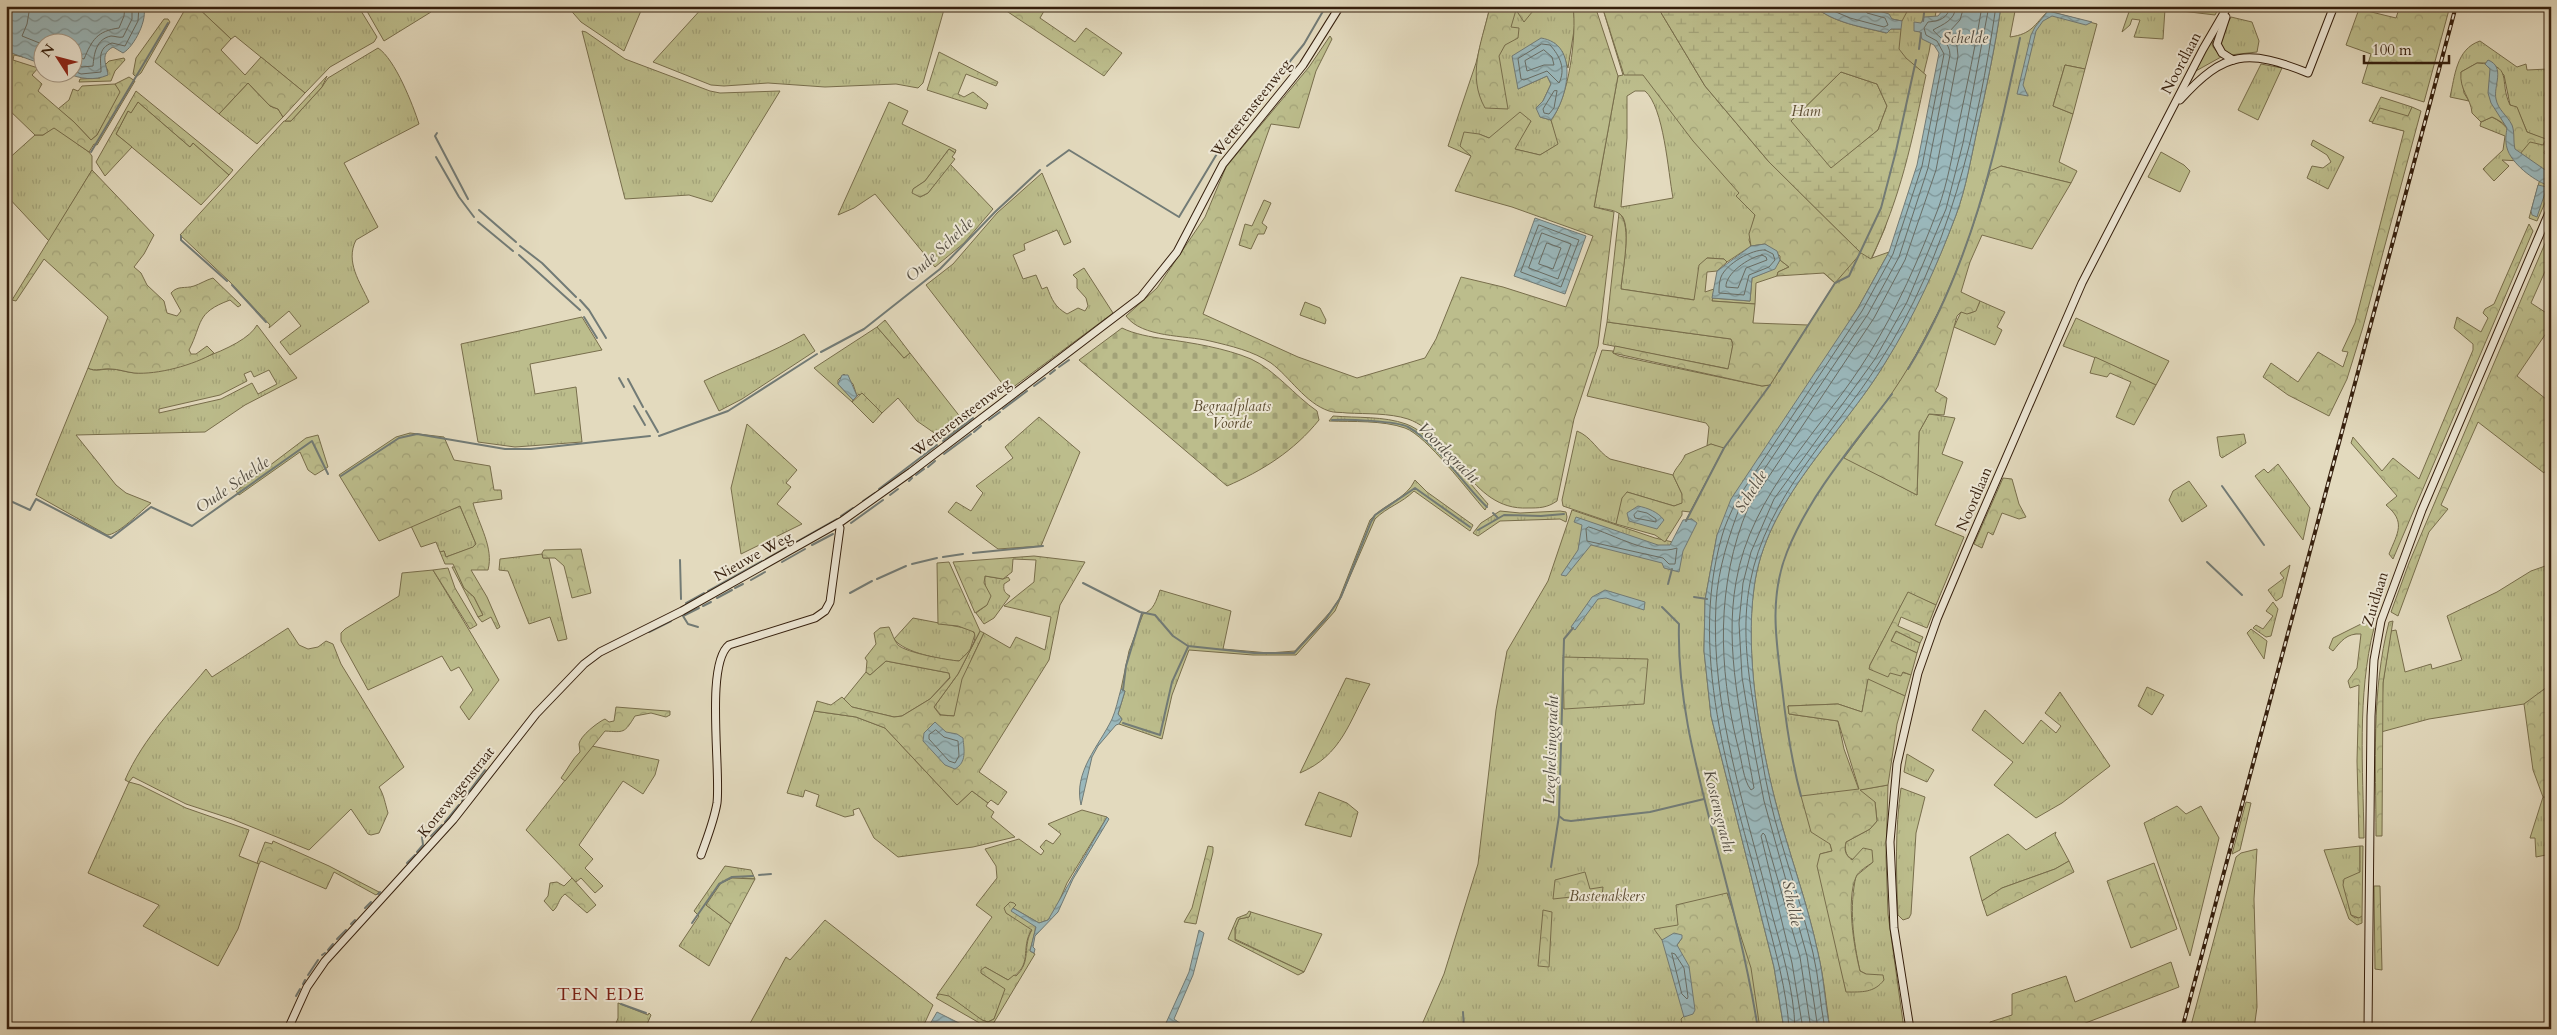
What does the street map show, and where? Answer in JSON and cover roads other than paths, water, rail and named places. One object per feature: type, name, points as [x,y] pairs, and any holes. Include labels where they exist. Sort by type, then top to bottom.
[{"type":"street","name":"Wetterensteenweg","points":[[838,524],[911,472],[1141,297],[1177,252],[1223,164],[1303,64],[1340,6]]},
{"type":"street","name":"Noordlaan","points":[[2230,6],[2218,36],[2217,44],[2222,53],[2233,60]]},
{"type":"street","name":"Noordlaan","points":[[1910,1029],[1894,928],[1890,842],[1894,786],[1904,726],[1918,672],[1937,619],[2082,283],[2203,50],[2230,6]]},
{"type":"street","name":"Noordlaan","points":[[2174,107],[2200,78],[2209,71],[2233,60],[2251,56],[2268,58],[2308,73],[2334,6]]},
{"type":"street","name":"Zuidlaan","points":[[2368,1029],[2371,716],[2374,660],[2381,621],[2422,510],[2551,208]]},
{"type":"street","name":"Nieuwe Weg","points":[[682,611],[838,524]]},
{"type":"street","points":[[701,855],[717,801],[716,684],[720,657],[729,645],[815,618],[824,611],[831,594],[840,528],[838,524]]},
{"type":"street","name":"Kortewagenstraat","points":[[288,1029],[307,986],[325,961],[453,820],[526,725],[559,688],[600,652],[682,611]]},
{"type":"water","points":[[13,6],[143,6],[144,11],[142,25],[132,45],[123,53],[113,47],[109,50],[105,56],[108,75],[98,78],[82,78],[82,32],[32,32],[32,60],[6,51],[6,24]]},
{"type":"water","points":[[1814,6],[1863,6],[1889,14],[1892,19],[1902,21],[1901,29],[1891,29],[1887,33],[1858,26],[1830,17]]},
{"type":"water","name":"Schelde","points":[[1946,6],[2001,6],[1987,84],[1960,205],[1933,272],[1896,346],[1867,390],[1807,470],[1773,526],[1761,556],[1754,588],[1751,640],[1752,667],[1759,722],[1775,800],[1814,934],[1822,972],[1830,1029],[1784,1029],[1774,967],[1711,716],[1704,651],[1705,600],[1717,535],[1731,499],[1858,308],[1889,252],[1917,165],[1939,53],[1934,45],[1922,39],[1920,32],[1914,31],[1914,22],[1921,23],[1924,17],[1938,16]]},
{"type":"water","points":[[2048,11],[2092,22],[2086,25],[2052,16],[2043,21],[2036,31],[2023,85],[2028,96],[2017,94],[2031,35]]},
{"type":"water","points":[[1541,38],[1553,42],[1561,50],[1566,61],[1566,86],[1562,99],[1551,120],[1540,117],[1536,108],[1543,101],[1551,84],[1547,76],[1518,89],[1512,56]]},
{"type":"water","points":[[2488,60],[2493,63],[2498,72],[2496,99],[2512,125],[2515,149],[2551,174],[2551,182],[2547,185],[2523,170],[2509,154],[2506,143],[2507,128],[2491,103],[2488,93],[2490,69],[2485,64]]},
{"type":"water","points":[[2538,185],[2547,187],[2537,217],[2532,215],[2531,211]]},
{"type":"water","points":[[1535,218],[1586,236],[1565,294],[1514,276]]},
{"type":"water","points":[[1765,244],[1777,251],[1780,260],[1775,269],[1752,278],[1750,301],[1712,298],[1717,271],[1751,246]]},
{"type":"water","points":[[842,375],[848,375],[857,396],[853,400],[838,384]]},
{"type":"water","points":[[1638,506],[1653,511],[1664,520],[1657,529],[1629,521],[1627,513]]},
{"type":"water","points":[[1576,517],[1658,545],[1670,545],[1683,520],[1692,519],[1697,523],[1683,551],[1679,572],[1664,568],[1662,563],[1591,545],[1566,576],[1561,575],[1578,550],[1582,525],[1574,522]]},
{"type":"water","points":[[1605,590],[1645,602],[1644,610],[1606,598],[1598,599],[1575,630],[1571,627],[1592,597]]},
{"type":"water","points":[[1121,689],[1125,691],[1118,714],[1122,719],[1098,746],[1092,757],[1081,805],[1081,781],[1084,770],[1112,719]]},
{"type":"water","points":[[935,722],[946,732],[957,734],[963,738],[963,759],[955,769],[945,765],[923,741],[924,733]]},
{"type":"water","points":[[1107,817],[1109,819],[1073,879],[1058,912],[1035,936],[1034,953],[1030,951],[1036,927],[1011,911],[1013,908],[1039,923],[1048,920]]},
{"type":"water","points":[[1199,930],[1204,933],[1193,975],[1174,1019],[1184,1026],[1182,1029],[1176,1029],[1166,1023],[1189,972]]},
{"type":"water","points":[[1674,933],[1682,935],[1677,945],[1689,966],[1695,1010],[1693,1014],[1684,1017],[1662,940]]},
{"type":"water","points":[[937,1012],[971,1029],[927,1029]]},
{"type":"waterway","name":"Oude Schelde","points":[[1225,142],[1304,44],[1326,6]]},
{"type":"waterway","points":[[1923,21],[1925,6]]},
{"type":"waterway","points":[[91,152],[168,23]]},
{"type":"waterway","points":[[1919,49],[1921,33]]},
{"type":"waterway","points":[[1908,369],[1930,330],[1948,291],[1978,209],[2001,124],[2020,38]]},
{"type":"waterway","points":[[1779,371],[1835,283],[1849,276],[1881,208],[1916,60]]},
{"type":"waterway","points":[[437,133],[435,136],[468,199]]},
{"type":"waterway","name":"Oude Schelde","points":[[1047,166],[1069,150],[1179,217],[1221,147]]},
{"type":"waterway","points":[[436,157],[459,197],[474,217]]},
{"type":"waterway","name":"Oude Schelde","points":[[821,352],[864,329],[940,269],[995,212],[1040,170]]},
{"type":"waterway","points":[[479,210],[516,242]]},
{"type":"waterway","points":[[478,222],[513,251]]},
{"type":"waterway","points":[[181,236],[181,240],[227,281]]},
{"type":"waterway","points":[[520,246],[542,263],[576,297]]},
{"type":"waterway","points":[[519,255],[580,310]]},
{"type":"waterway","points":[[232,285],[266,322]]},
{"type":"waterway","points":[[580,300],[589,310],[606,338]]},
{"type":"waterway","points":[[584,317],[597,338]]},
{"type":"waterway","name":"Oude Schelde","points":[[659,436],[728,411],[817,354]]},
{"type":"waterway","points":[[1059,367],[1069,360]]},
{"type":"waterway","points":[[1050,374],[1055,370]]},
{"type":"waterway","points":[[619,378],[624,387]]},
{"type":"waterway","points":[[1034,386],[1045,378]]},
{"type":"waterway","points":[[628,379],[643,407]]},
{"type":"waterway","points":[[1686,521],[1724,448],[1770,385]]},
{"type":"waterway","points":[[1003,409],[1027,391]]},
{"type":"waterway","points":[[1801,796],[1787,728],[1776,636],[1776,602],[1781,569],[1797,531],[1820,490],[1892,394]]},
{"type":"waterway","points":[[634,406],[645,425]]},
{"type":"waterway","points":[[646,411],[658,432]]},
{"type":"waterway","points":[[989,420],[1000,412]]},
{"type":"waterway","points":[[943,441],[973,418]]},
{"type":"waterway","name":"Voordegracht","points":[[1332,420],[1383,422],[1408,427],[1439,453],[1487,507]]},
{"type":"waterway","points":[[974,432],[981,426]]},
{"type":"waterway","name":"Oude Schelde","points":[[341,476],[399,438],[417,434],[505,449],[531,449],[650,436]]},
{"type":"waterway","points":[[944,454],[971,434]]},
{"type":"waterway","name":"Oude Schelde","points":[[6,499],[30,510],[36,499],[111,538],[151,507],[192,526],[312,441],[328,474]]},
{"type":"waterway","points":[[879,489],[937,445]]},
{"type":"waterway","points":[[928,467],[935,461]]},
{"type":"waterway","points":[[916,475],[924,469]]},
{"type":"waterway","points":[[909,481],[912,478]]},
{"type":"waterway","points":[[2222,486],[2264,545]]},
{"type":"waterway","name":"Leeghelsinggracht","points":[[1083,583],[1140,612],[1155,615],[1173,636],[1188,646],[1254,653],[1294,653],[1325,620],[1341,597],[1375,515],[1415,488],[1470,527]]},
{"type":"waterway","points":[[890,495],[898,489]]},
{"type":"waterway","points":[[863,501],[875,493]]},
{"type":"waterway","points":[[851,523],[883,500]]},
{"type":"waterway","points":[[841,516],[853,508]]},
{"type":"waterway","name":"Leeghelsinggracht","points":[[1493,513],[1498,518]]},
{"type":"waterway","name":"Leeghelsinggracht","points":[[1478,530],[1504,515],[1541,516],[1564,514]]},
{"type":"waterway","points":[[766,559],[837,519]]},
{"type":"waterway","points":[[812,545],[833,534]]},
{"type":"waterway","points":[[973,553],[1043,546]]},
{"type":"waterway","points":[[782,562],[805,549]]},
{"type":"waterway","points":[[943,557],[963,554]]},
{"type":"waterway","points":[[912,564],[937,558]]},
{"type":"waterway","points":[[680,560],[681,599]]},
{"type":"waterway","points":[[708,591],[762,561]]},
{"type":"waterway","points":[[2207,562],[2242,595]]},
{"type":"waterway","points":[[877,579],[906,566]]},
{"type":"waterway","name":"Leeghelsinggracht","points":[[1668,584],[1672,569]]},
{"type":"waterway","points":[[751,580],[765,572]]},
{"type":"waterway","points":[[850,593],[872,581]]},
{"type":"waterway","points":[[735,588],[743,584]]},
{"type":"waterway","points":[[717,598],[732,590]]},
{"type":"waterway","points":[[686,603],[704,593]]},
{"type":"waterway","points":[[1694,597],[1707,599]]},
{"type":"waterway","points":[[703,606],[711,602]]},
{"type":"waterway","name":"Kostensgracht","points":[[1662,607],[1679,624],[1681,675],[1688,726],[1743,952],[1758,1029]]},
{"type":"waterway","points":[[698,627],[688,624],[683,616],[699,608]]},
{"type":"waterway","points":[[1123,690],[1126,666],[1142,613]]},
{"type":"waterway","points":[[649,632],[671,621]]},
{"type":"waterway","name":"Leeghelsinggracht","points":[[1551,867],[1559,816],[1564,639],[1573,628]]},
{"type":"waterway","points":[[1123,723],[1160,735],[1172,682],[1188,647]]},
{"type":"waterway","points":[[462,801],[485,770]]},
{"type":"waterway","name":"Leeghelsinggracht","points":[[1559,816],[1564,820],[1571,821],[1650,812],[1704,799]]},
{"type":"waterway","points":[[445,822],[459,805]]},
{"type":"waterway","points":[[431,836],[442,825]]},
{"type":"waterway","points":[[417,852],[423,845],[422,837]]},
{"type":"waterway","points":[[407,863],[415,855]]},
{"type":"waterway","name":"Leeghelsinggracht","points":[[759,875],[771,874]]},
{"type":"waterway","name":"Leeghelsinggracht","points":[[692,923],[719,884],[732,877],[753,876]]},
{"type":"waterway","points":[[365,908],[371,902]]},
{"type":"waterway","points":[[351,924],[355,920]]},
{"type":"waterway","points":[[337,939],[346,930]]},
{"type":"waterway","points":[[328,950],[333,944]]},
{"type":"waterway","points":[[308,975],[318,960]]},
{"type":"waterway","points":[[303,984],[305,980]]},
{"type":"waterway","points":[[296,996],[300,989]]},
{"type":"waterway","points":[[621,1004],[646,1013]]},
{"type":"waterway","points":[[1463,1012],[1464,1029]]},
{"type":"railway","points":[[2182,1029],[2456,6]]},
{"type":"district","name":"TEN EDE","points":[[601,994]]},
{"type":"park label","name":"Ham","points":[[1806,111]]},
{"type":"park label","name":"Begraafplaats Voorde","points":[[1232,414]]},
{"type":"park label","name":"Bastenakkers","points":[[1607,896]]}]
